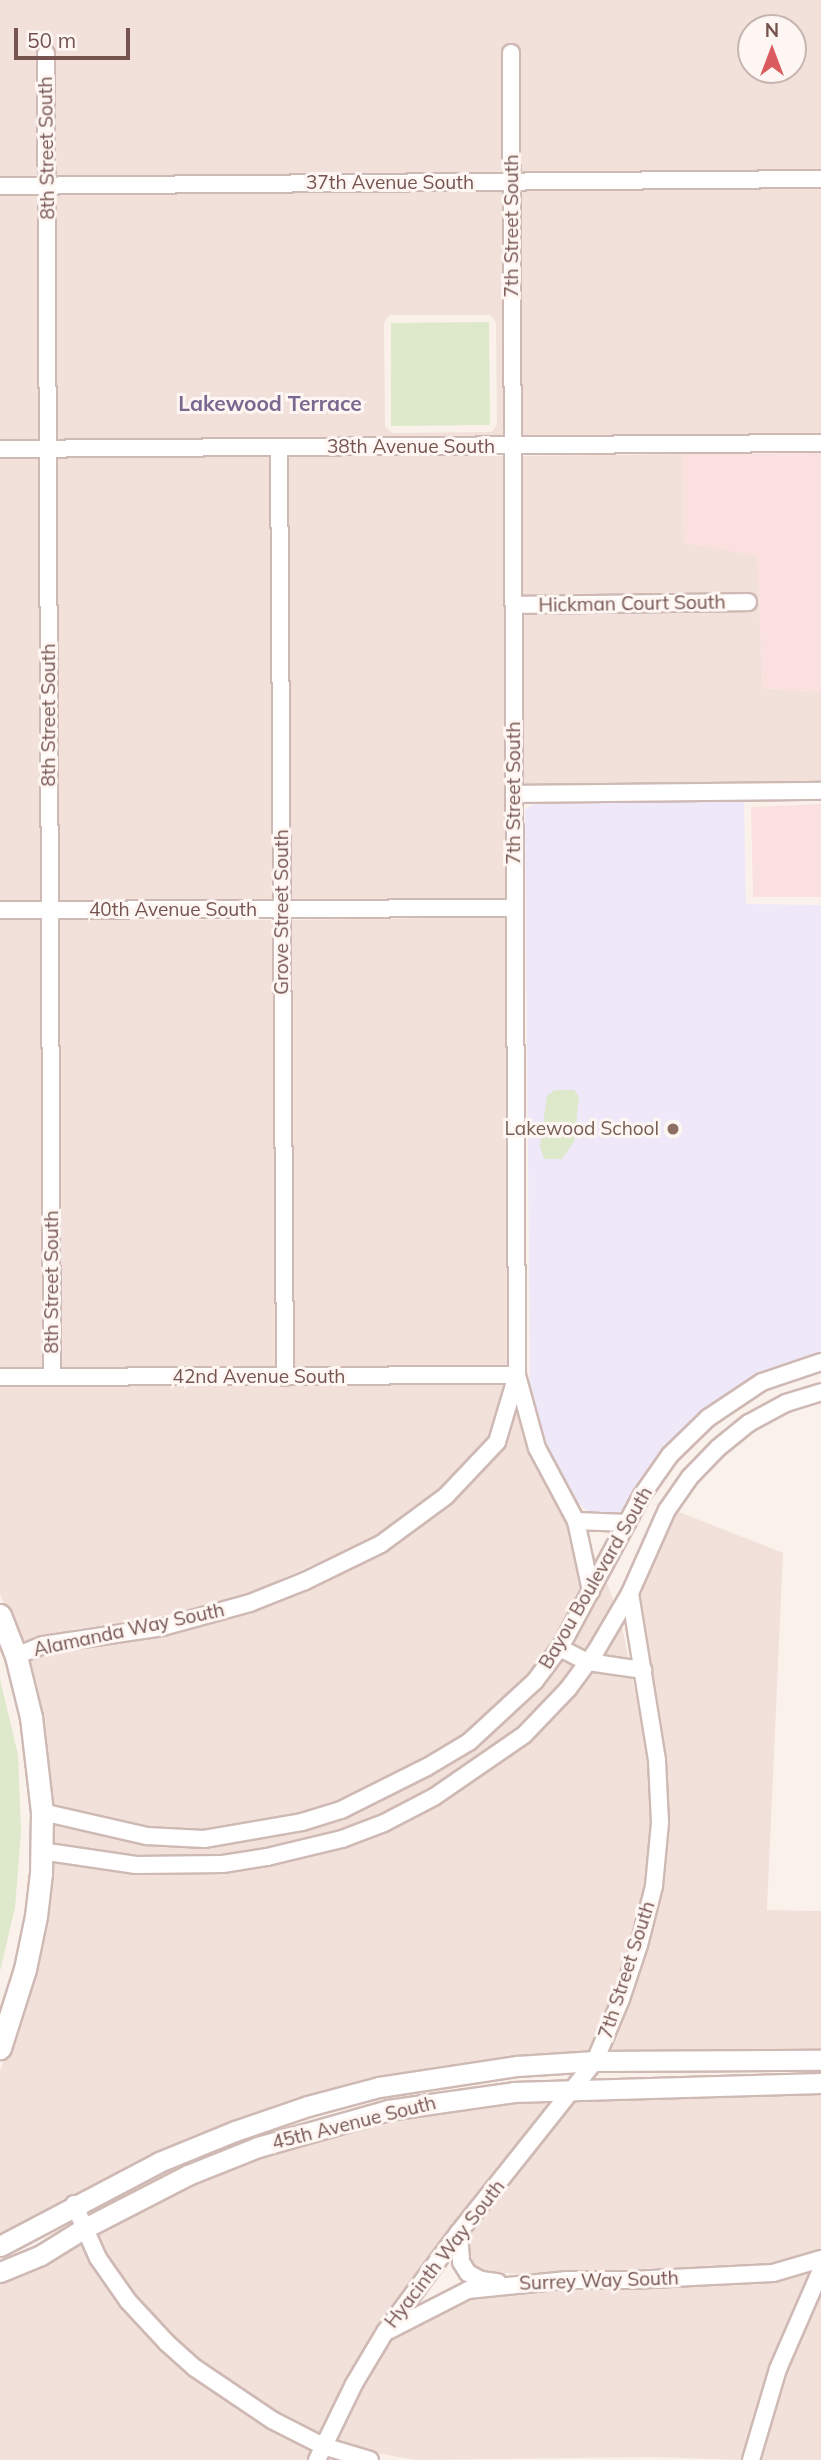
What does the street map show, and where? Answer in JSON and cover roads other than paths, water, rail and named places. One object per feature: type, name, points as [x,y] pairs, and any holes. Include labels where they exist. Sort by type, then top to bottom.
[{"type":"main road","points":[[0,1615],[16,1656],[31,1717],[42,1812],[36,1916],[25,1969],[0,2048]]},
{"type":"street","name":"7th Street South","points":[[511,53],[517,1375],[537,1448],[576,1521],[591,1591]]},
{"type":"street","name":"8th Street South","points":[[46,54],[52,1376]]},
{"type":"street","name":"37th Avenue South","points":[[0,186],[821,179]]},
{"type":"street","name":"38th Avenue South","points":[[0,449],[821,443]]},
{"type":"street","name":"Grove Street South","points":[[279,447],[285,1377]]},
{"type":"street","name":"Hickman Court South","points":[[515,605],[748,602]]},
{"type":"street","points":[[514,793],[821,791]]},
{"type":"street","name":"40th Avenue South","points":[[0,910],[514,908]]},
{"type":"street","name":"Bayou Boulevard South","points":[[42,1812],[147,1836],[204,1839],[302,1822],[376,1794],[469,1742],[535,1681],[560,1648],[642,1495],[670,1455],[708,1418],[762,1382],[821,1362]]},
{"type":"street","name":"42nd Avenue South","points":[[0,1377],[517,1375]]},
{"type":"street","name":"Alamanda Way South","points":[[16,1656],[43,1645],[163,1627],[250,1603],[305,1581],[381,1544],[446,1496],[497,1442],[517,1375]]},
{"type":"street","name":"Bayou Boulevard South","points":[[41,1851],[136,1865],[180,1867],[267,1857],[342,1839],[384,1823],[434,1797],[524,1735],[568,1689],[588,1662],[630,1593],[667,1510],[690,1477],[718,1448],[749,1423],[786,1403],[821,1392]]},
{"type":"street","points":[[576,1521],[627,1523]]},
{"type":"street","name":"7th Street South","points":[[595,2061],[639,1945],[654,1886],[660,1822],[657,1760],[630,1593]]},
{"type":"street","points":[[560,1648],[588,1662],[643,1670]]},
{"type":"street","name":"45th Avenue South","points":[[0,2246],[74,2204],[159,2162],[235,2131],[308,2106],[379,2087],[517,2066],[595,2061],[821,2060]]},
{"type":"street","name":"Hyacinth Way South","points":[[320,2453],[385,2332],[459,2232],[595,2061]]},
{"type":"street","name":"45th Avenue South","points":[[0,2272],[41,2255],[83,2229],[188,2175],[258,2147],[324,2126],[447,2100],[575,2089],[821,2083]]},
{"type":"street","points":[[74,2204],[98,2258],[128,2301],[167,2343],[228,2392],[320,2453],[370,2460]]},
{"type":"street","points":[[459,2232],[461,2262],[468,2273],[481,2280],[514,2283]]},
{"type":"street","name":"Surrey Way South","points":[[385,2332],[468,2290],[514,2283],[773,2273],[821,2259]]},
{"type":"street","points":[[751,2460],[778,2369],[821,2270]]},
{"type":"place","name":"Lakewood School","points":[[673,1129]]},
{"type":"district","name":"Lakewood Terrace","points":[[270,403]]}]
